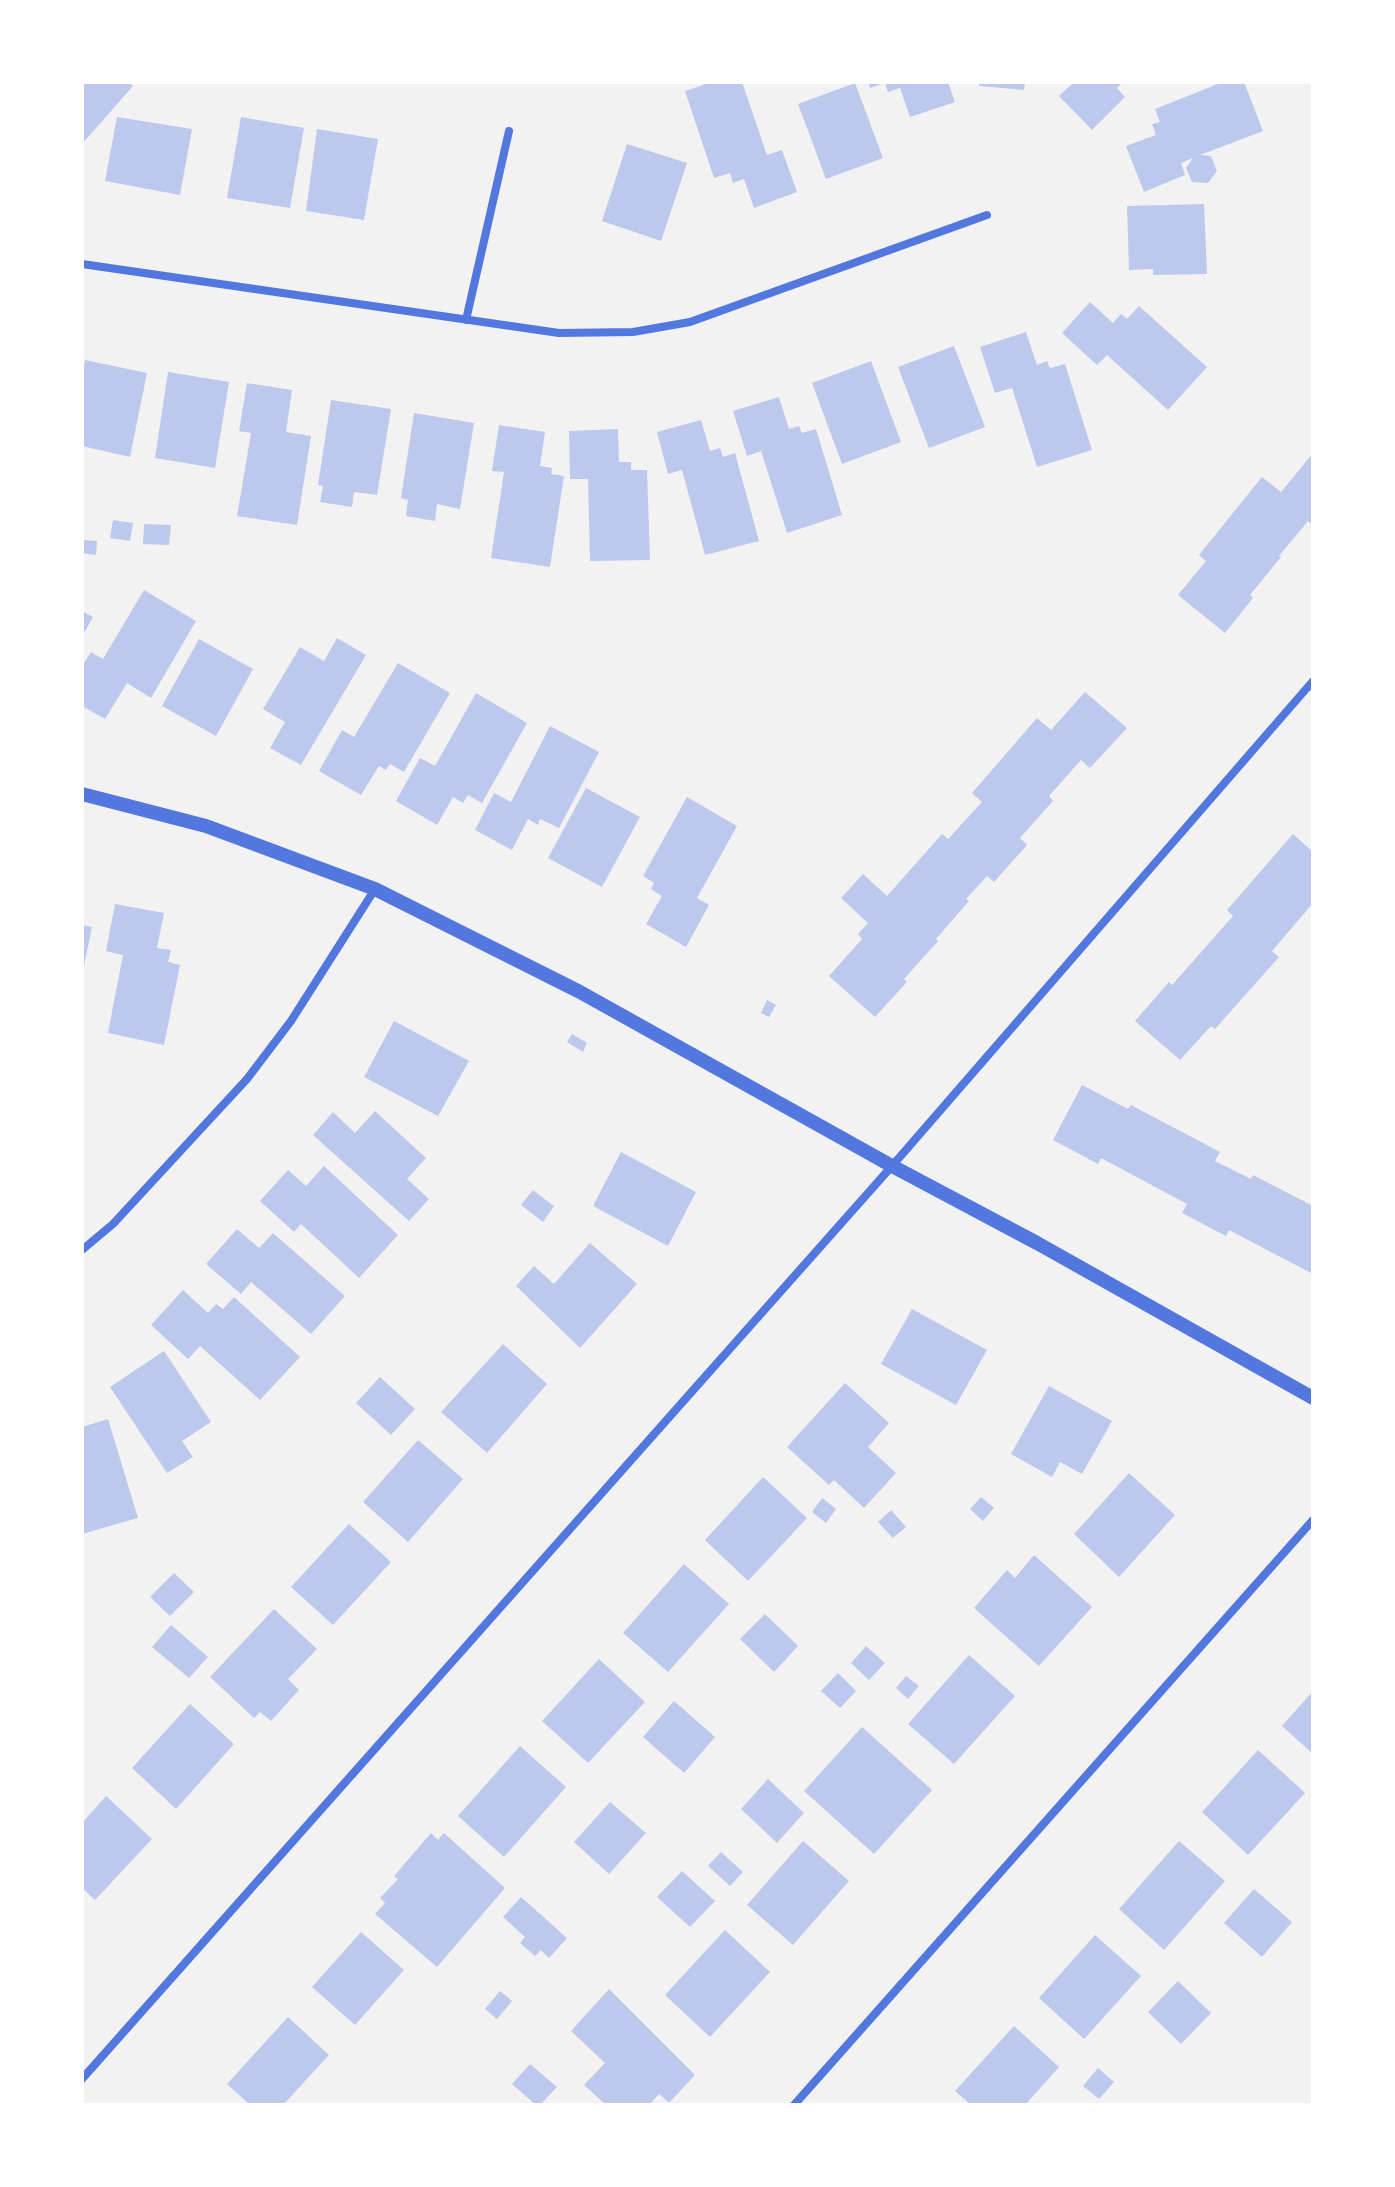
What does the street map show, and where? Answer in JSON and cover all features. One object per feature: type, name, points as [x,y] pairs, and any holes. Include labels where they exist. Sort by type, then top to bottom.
[{"type":"street","points":[[466,320],[509,131]]},
{"type":"street","points":[[82,264],[559,333],[633,332],[690,322],[987,215]]},
{"type":"street","points":[[82,2079],[892,1166],[1313,681]]},
{"type":"street","points":[[82,794],[206,826],[375,889],[580,992],[1313,1398]]},
{"type":"street","points":[[82,1250],[113,1224],[247,1079],[291,1021],[375,889]]},
{"type":"street","points":[[794,2105],[1313,1520]]},
{"type":"building","points":[[82,82],[129,82],[133,86],[82,144]]},
{"type":"building","points":[[712,82],[742,82],[767,155],[782,150],[797,192],[754,208],[744,179],[733,183],[730,173],[714,178],[685,91]]},
{"type":"building","points":[[868,82],[948,82],[955,102],[910,117],[900,88],[888,92],[885,83],[870,88]]},
{"type":"building","points":[[979,82],[1025,82],[1024,90],[979,86]]},
{"type":"building","points":[[1074,82],[1123,82],[1117,88],[1125,97],[1092,130],[1059,96]]},
{"type":"building","points":[[1223,82],[1244,82],[1263,131],[1200,155],[1211,156],[1217,171],[1208,183],[1192,182],[1186,168],[1193,158],[1181,163],[1185,175],[1144,192],[1126,146],[1156,135],[1152,124],[1160,122],[1155,109]]},
{"type":"building","points":[[855,83],[883,158],[826,179],[798,104]]},
{"type":"building","points":[[117,117],[192,129],[180,195],[105,181]]},
{"type":"building","points":[[241,117],[304,128],[290,208],[227,198]]},
{"type":"building","points":[[317,129],[378,139],[364,220],[306,211]]},
{"type":"building","points":[[627,144],[687,163],[661,241],[602,221]]},
{"type":"building","points":[[1204,204],[1207,274],[1153,275],[1153,269],[1129,270],[1127,206]]},
{"type":"building","points":[[1090,302],[1113,323],[1121,314],[1127,319],[1139,306],[1207,367],[1168,410],[1107,355],[1097,365],[1062,333]]},
{"type":"building","points":[[1026,332],[1037,365],[1047,361],[1050,368],[1065,364],[1092,450],[1037,467],[1012,388],[995,393],[980,347]]},
{"type":"building","points":[[954,346],[985,427],[929,448],[898,367]]},
{"type":"building","points":[[85,360],[147,373],[130,457],[82,446],[82,376]]},
{"type":"building","points":[[871,361],[901,442],[842,464],[812,383]]},
{"type":"building","points":[[168,372],[229,382],[215,468],[155,458]]},
{"type":"building","points":[[247,383],[292,390],[286,432],[311,436],[297,525],[237,516],[251,433],[239,431]]},
{"type":"building","points":[[779,397],[789,429],[799,426],[802,433],[816,429],[842,515],[787,533],[761,451],[747,456],[733,411]]},
{"type":"building","points":[[331,400],[391,409],[377,495],[354,492],[352,507],[320,502],[323,486],[318,485]]},
{"type":"building","points":[[414,413],[474,423],[460,509],[437,504],[435,521],[406,516],[408,500],[401,498]]},
{"type":"building","points":[[701,420],[710,451],[720,448],[723,457],[735,453],[759,541],[705,555],[682,470],[668,474],[657,432]]},
{"type":"building","points":[[499,425],[545,432],[540,466],[552,468],[551,474],[564,476],[550,567],[491,558],[504,472],[492,471]]},
{"type":"building","points":[[618,429],[619,462],[631,462],[631,470],[647,470],[650,560],[590,561],[588,479],[570,479],[569,431]]},
{"type":"building","points":[[1313,453],[1313,525],[1308,521],[1279,556],[1250,595],[1253,598],[1225,633],[1178,595],[1206,561],[1199,555],[1262,477],[1281,492]]},
{"type":"building","points":[[113,520],[133,523],[130,541],[110,538]]},
{"type":"building","points":[[144,524],[171,525],[169,545],[143,544]]},
{"type":"building","points":[[82,540],[97,541],[96,555],[82,553]]},
{"type":"building","points":[[144,590],[196,621],[151,698],[127,683],[105,719],[82,706],[82,666],[91,652],[103,659]]},
{"type":"building","points":[[82,611],[93,617],[82,637]]},
{"type":"building","points":[[337,638],[366,655],[301,765],[270,748],[285,722],[263,709],[300,647],[324,661]]},
{"type":"building","points":[[199,639],[253,669],[216,736],[162,706]]},
{"type":"building","points":[[398,663],[450,693],[404,772],[390,764],[386,770],[379,766],[361,795],[319,771],[342,730],[354,737]]},
{"type":"building","points":[[1085,692],[1127,728],[1090,768],[1081,760],[1049,796],[1053,801],[1020,838],[1027,845],[994,882],[987,876],[966,899],[969,901],[904,979],[907,982],[875,1017],[829,976],[862,939],[858,934],[868,923],[841,898],[863,874],[887,896],[942,834],[948,839],[982,802],[972,793],[1037,718],[1051,730]]},
{"type":"building","points":[[476,693],[527,723],[482,803],[468,795],[463,803],[453,797],[437,825],[396,801],[420,758],[435,766]]},
{"type":"building","points":[[550,726],[599,752],[559,828],[540,819],[538,825],[528,819],[512,850],[475,830],[494,793],[511,802]]},
{"type":"building","points":[[586,788],[640,817],[602,887],[548,858]]},
{"type":"building","points":[[687,797],[737,826],[697,898],[709,905],[686,947],[646,924],[662,896],[651,889],[654,883],[643,876]]},
{"type":"building","points":[[1293,834],[1313,852],[1313,903],[1272,951],[1279,957],[1215,1029],[1211,1026],[1180,1060],[1135,1021],[1169,982],[1172,985],[1233,916],[1227,910]]},
{"type":"building","points":[[115,904],[164,913],[157,948],[171,950],[168,962],[180,965],[164,1045],[108,1033],[123,955],[106,951]]},
{"type":"building","points":[[82,925],[92,927],[83,971],[82,971]]},
{"type":"building","points":[[767,1000],[776,1005],[769,1017],[761,1013]]},
{"type":"building","points":[[394,1021],[469,1061],[438,1116],[364,1077]]},
{"type":"building","points":[[572,1034],[587,1043],[583,1052],[567,1042]]},
{"type":"building","points":[[1082,1085],[1128,1109],[1131,1105],[1220,1152],[1215,1161],[1251,1179],[1253,1175],[1313,1206],[1313,1274],[1229,1230],[1226,1236],[1182,1213],[1187,1204],[1101,1158],[1098,1164],[1053,1140]]},
{"type":"building","points":[[375,1111],[426,1158],[407,1179],[429,1199],[409,1221],[313,1135],[333,1112],[355,1133]]},
{"type":"building","points":[[621,1152],[696,1192],[668,1246],[593,1206]]},
{"type":"building","points":[[324,1166],[398,1235],[359,1278],[301,1224],[294,1232],[260,1201],[288,1170],[306,1186]]},
{"type":"building","points":[[533,1190],[554,1206],[543,1222],[521,1205]]},
{"type":"building","points":[[237,1229],[259,1248],[273,1233],[345,1296],[311,1334],[251,1282],[241,1294],[206,1264]]},
{"type":"building","points":[[590,1243],[637,1284],[580,1348],[516,1286],[534,1266],[554,1284]]},
{"type":"building","points":[[183,1290],[208,1313],[216,1304],[223,1309],[234,1297],[300,1357],[260,1400],[200,1346],[188,1359],[151,1325]]},
{"type":"building","points":[[912,1309],[987,1350],[956,1405],[881,1364]]},
{"type":"building","points":[[503,1344],[547,1384],[487,1453],[441,1412]]},
{"type":"building","points":[[164,1351],[211,1422],[182,1441],[193,1457],[167,1473],[110,1387]]},
{"type":"building","points":[[380,1377],[415,1409],[391,1435],[356,1403]]},
{"type":"building","points":[[845,1383],[889,1423],[868,1447],[896,1473],[864,1508],[834,1480],[829,1485],[787,1447]]},
{"type":"building","points":[[1049,1386],[1112,1421],[1082,1474],[1060,1462],[1052,1477],[1011,1454]]},
{"type":"building","points":[[108,1419],[138,1518],[82,1534],[82,1427]]},
{"type":"building","points":[[418,1440],[463,1479],[408,1542],[363,1502]]},
{"type":"building","points":[[1129,1473],[1175,1515],[1119,1577],[1074,1534]]},
{"type":"building","points":[[763,1477],[807,1518],[748,1581],[705,1540]]},
{"type":"building","points":[[981,1497],[994,1508],[983,1521],[970,1509]]},
{"type":"building","points":[[822,1498],[836,1509],[826,1523],[812,1512]]},
{"type":"building","points":[[891,1510],[906,1527],[893,1538],[878,1522]]},
{"type":"building","points":[[349,1524],[391,1562],[333,1625],[291,1587]]},
{"type":"building","points":[[1034,1555],[1092,1607],[1039,1666],[974,1608],[1007,1570],[1015,1578]]},
{"type":"building","points":[[684,1564],[729,1604],[668,1672],[623,1633]]},
{"type":"building","points":[[174,1573],[194,1592],[170,1616],[150,1597]]},
{"type":"building","points":[[274,1609],[317,1649],[288,1679],[299,1690],[271,1721],[260,1712],[254,1718],[210,1677]]},
{"type":"building","points":[[765,1614],[798,1646],[774,1672],[740,1639]]},
{"type":"building","points":[[171,1625],[208,1657],[189,1678],[152,1647]]},
{"type":"building","points":[[866,1646],[885,1663],[869,1680],[851,1663]]},
{"type":"building","points":[[969,1655],[1015,1696],[954,1764],[908,1724]]},
{"type":"building","points":[[599,1659],[645,1702],[588,1763],[542,1721]]},
{"type":"building","points":[[838,1673],[856,1691],[840,1708],[821,1691]]},
{"type":"building","points":[[906,1676],[919,1686],[908,1699],[896,1688]]},
{"type":"building","points":[[1313,1691],[1313,1754],[1282,1726]]},
{"type":"building","points":[[674,1701],[715,1737],[684,1773],[643,1737]]},
{"type":"building","points":[[190,1704],[234,1744],[176,1809],[132,1768]]},
{"type":"building","points":[[862,1727],[932,1790],[874,1854],[804,1791]]},
{"type":"building","points":[[520,1746],[566,1787],[504,1857],[458,1816]]},
{"type":"building","points":[[1258,1750],[1305,1793],[1248,1855],[1202,1812]]},
{"type":"building","points":[[768,1779],[804,1813],[777,1843],[741,1809]]},
{"type":"building","points":[[106,1796],[152,1839],[95,1900],[82,1888],[82,1823]]},
{"type":"building","points":[[610,1802],[646,1833],[609,1874],[574,1842]]},
{"type":"building","points":[[431,1833],[438,1840],[444,1833],[505,1888],[437,1967],[375,1914],[385,1903],[380,1898],[398,1879],[394,1876]]},
{"type":"building","points":[[803,1841],[849,1881],[793,1945],[747,1905]]},
{"type":"building","points":[[1179,1841],[1225,1881],[1164,1950],[1119,1909]]},
{"type":"building","points":[[721,1852],[743,1872],[730,1886],[708,1866]]},
{"type":"building","points":[[682,1871],[715,1901],[690,1927],[657,1897]]},
{"type":"building","points":[[1254,1889],[1292,1922],[1262,1957],[1224,1923]]},
{"type":"building","points":[[521,1897],[567,1938],[549,1958],[541,1950],[535,1956],[520,1943],[525,1937],[503,1917]]},
{"type":"building","points":[[725,1930],[770,1972],[710,2037],[665,1995]]},
{"type":"building","points":[[361,1932],[404,1970],[355,2025],[312,1987]]},
{"type":"building","points":[[1095,1935],[1141,1976],[1084,2039],[1039,1998]]},
{"type":"building","points":[[1178,1981],[1211,2013],[1181,2044],[1148,2012]]},
{"type":"building","points":[[609,1989],[695,2075],[669,2103],[659,2094],[649,2105],[606,2105],[584,2085],[605,2063],[571,2031]]},
{"type":"building","points":[[500,1991],[512,2001],[497,2019],[485,2009]]},
{"type":"building","points":[[288,2017],[329,2055],[283,2105],[250,2105],[227,2084]]},
{"type":"building","points":[[1014,2026],[1059,2067],[1025,2105],[971,2105],[955,2091]]},
{"type":"building","points":[[530,2064],[557,2087],[540,2105],[512,2084]]},
{"type":"building","points":[[1098,2068],[1114,2082],[1099,2099],[1083,2086]]}]
